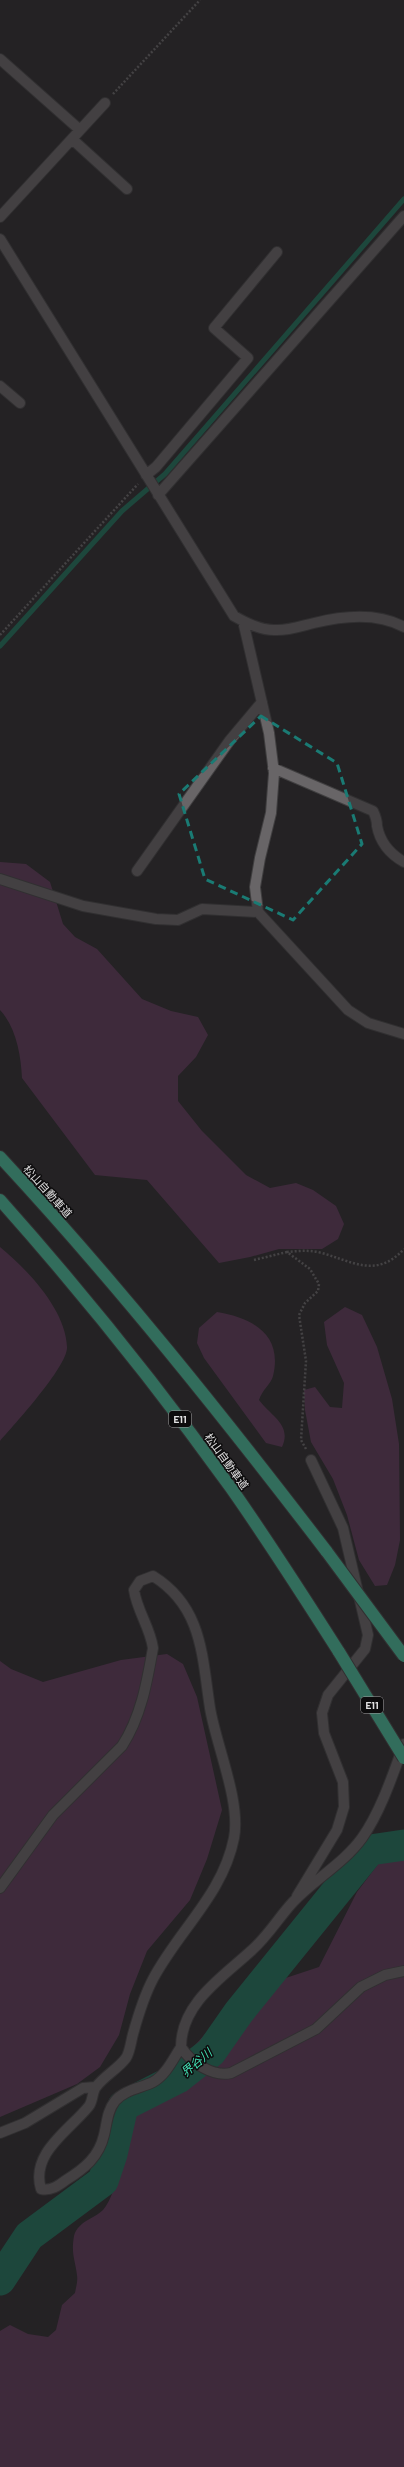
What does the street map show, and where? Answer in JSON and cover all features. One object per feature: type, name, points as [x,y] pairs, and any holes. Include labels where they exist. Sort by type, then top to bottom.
[{"type":"highway","name":"松山自動車道","points":[[0,1157],[53,1214],[215,1408],[327,1552],[404,1656]]},
{"type":"highway","name":"松山自動車道","points":[[0,1200],[102,1320],[167,1402],[231,1489],[339,1652],[404,1758]]},
{"type":"street","points":[[0,59],[80,130]]},
{"type":"street","points":[[0,217],[105,103]]},
{"type":"street","points":[[72,139],[127,189]]},
{"type":"street","points":[[157,493],[404,216]]},
{"type":"street","points":[[0,239],[234,616],[258,627],[280,630],[333,618],[360,616],[380,619],[404,627]]},
{"type":"street","points":[[148,478],[248,358],[214,328],[277,252]]},
{"type":"street","points":[[0,386],[20,403]]},
{"type":"street","points":[[243,621],[269,733],[273,768],[271,813],[260,858],[255,887],[258,912],[348,1010],[368,1023],[404,1034]]},
{"type":"street","points":[[137,871],[230,740],[262,702]]},
{"type":"street","points":[[273,768],[365,806],[373,811],[377,818],[381,838],[394,856],[404,862]]},
{"type":"street","points":[[0,879],[82,906],[156,919],[178,920],[202,909],[258,912]]},
{"type":"street","points":[[294,1901],[314,1865],[337,1830],[344,1807],[343,1782],[324,1733],[322,1713],[328,1696],[365,1650],[368,1635],[343,1528],[311,1460]]},
{"type":"street","points":[[0,1888],[53,1815],[122,1746],[131,1733],[137,1720],[153,1648],[152,1638],[136,1605],[134,1590],[140,1581],[153,1576],[166,1584],[186,1609],[195,1627],[206,1676],[210,1709],[232,1804],[234,1836],[225,1867],[212,1895],[172,1948],[153,1979],[139,2013],[126,2057],[95,2087],[91,2104],[61,2133],[47,2154],[39,2170],[42,2189],[49,2190],[60,2185],[88,2164],[100,2150],[108,2113],[116,2100],[133,2089],[154,2081],[167,2070],[183,2049],[185,2024],[198,2001],[220,1977],[254,1949],[294,1901],[323,1877],[362,1838],[391,1782],[404,1744]]},
{"type":"street","points":[[183,2049],[212,2073],[221,2075],[231,2073],[316,2029],[360,1987],[385,1976],[404,1971]]},
{"type":"street","points":[[0,2132],[25,2123],[83,2088],[95,2087]]},
{"type":"path","points":[[105,103],[200,0]]},
{"type":"path","points":[[0,635],[111,511],[148,478]]},
{"type":"path","points":[[254,1260],[287,1252],[305,1250],[319,1252],[346,1262],[374,1267],[388,1263],[404,1248]]},
{"type":"path","points":[[287,1252],[310,1269],[319,1284],[318,1291],[305,1303],[299,1315],[306,1361],[301,1440],[311,1460]]},
{"type":"highlighted area","points":[[261,716],[337,763],[362,844],[293,920],[205,879],[179,794]]},
{"type":"shaded area","points":[[0,862],[26,864],[50,882],[63,924],[75,937],[97,949],[142,999],[171,1011],[198,1017],[208,1035],[196,1057],[178,1076],[178,1101],[202,1131],[246,1175],[270,1188],[296,1183],[313,1190],[336,1206],[344,1224],[338,1239],[322,1249],[279,1249],[250,1257],[219,1263],[147,1180],[95,1175],[22,1078],[17,1042],[10,1025],[0,1010]]},
{"type":"shaded area","points":[[0,1247],[22,1267],[43,1291],[60,1319],[65,1333],[67,1347],[65,1356],[50,1381],[0,1441]]},
{"type":"shaded area","points":[[345,1307],[362,1315],[377,1347],[392,1399],[399,1444],[400,1540],[395,1565],[387,1585],[375,1586],[359,1560],[347,1515],[333,1479],[311,1442],[305,1410],[304,1390],[315,1387],[330,1407],[342,1408],[344,1383],[327,1345],[324,1322]]},
{"type":"shaded area","points":[[217,1312],[242,1319],[253,1324],[269,1339],[274,1350],[275,1362],[273,1376],[259,1400],[283,1427],[284,1439],[282,1447],[266,1443],[204,1358],[197,1343],[199,1328]]},
{"type":"shaded area","points":[[167,1654],[183,1664],[197,1697],[222,1810],[207,1859],[190,1900],[147,1951],[130,1994],[119,2035],[100,2067],[77,2084],[0,2117],[0,1661],[11,1669],[43,1682],[121,1660]]},
{"type":"shaded area","points":[[404,1856],[404,2467],[0,2467],[0,2331],[10,2325],[28,2334],[48,2337],[56,2330],[62,2305],[75,2293],[77,2277],[73,2252],[74,2236],[79,2227],[103,2210],[109,2202],[117,2179],[131,2116],[243,1992],[319,1967],[357,1892],[382,1859]]},
{"type":"waterway","points":[[0,646],[122,511],[165,474],[404,199]]},
{"type":"waterway","name":"界谷川","points":[[0,2280],[29,2236],[103,2181],[112,2154],[123,2106],[178,2078],[211,2052],[239,2012],[370,1850],[404,1845]]}]
